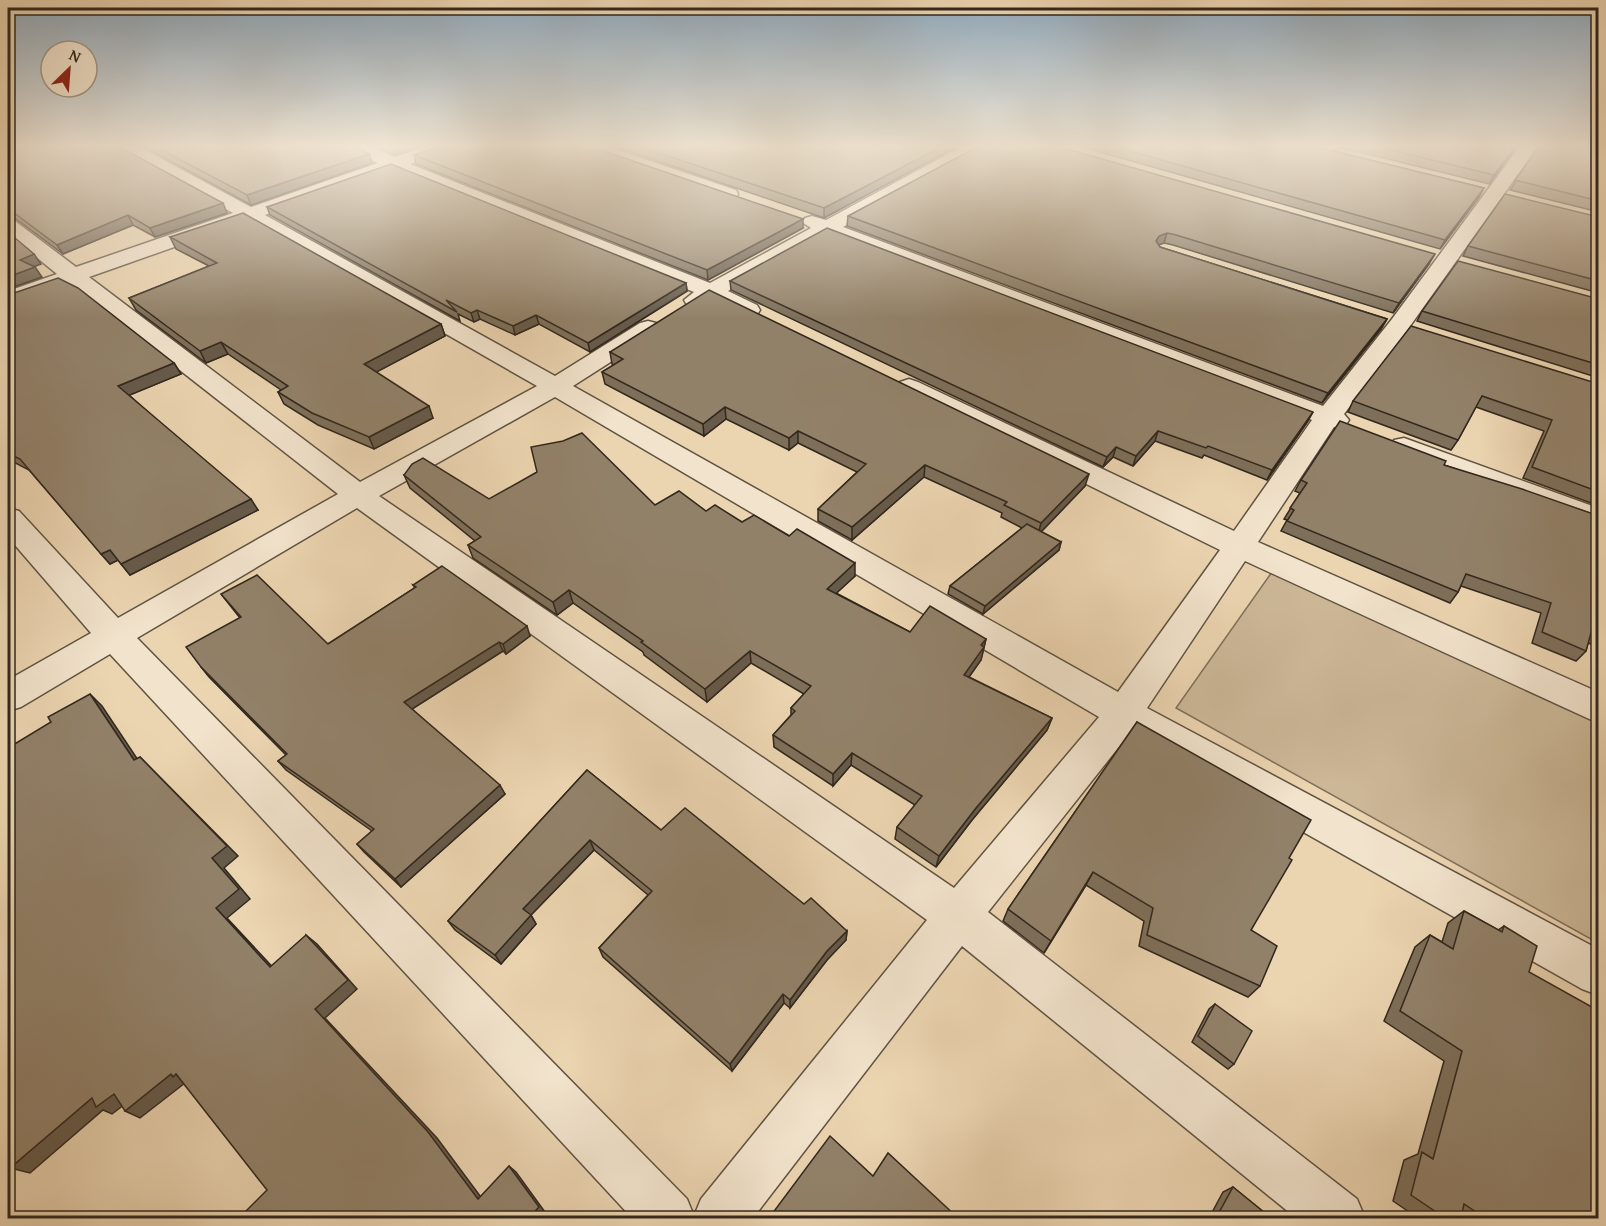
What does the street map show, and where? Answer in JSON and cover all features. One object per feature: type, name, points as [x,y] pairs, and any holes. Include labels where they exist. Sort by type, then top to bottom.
[{"type":"street","points":[[232,203],[556,386],[1124,713],[1599,974]]},
{"type":"street","points":[[8,298],[77,276],[278,203]]},
{"type":"street","points":[[493,203],[709,290],[774,322]]},
{"type":"street","points":[[8,697],[358,495],[556,386],[709,290],[870,203]]},
{"type":"street","points":[[720,1218],[958,916],[1124,713],[1239,546],[1357,428],[1400,324],[1488,203]]},
{"type":"street","points":[[792,216],[1599,519]]},
{"type":"street","points":[[8,225],[358,495],[958,916],[1338,1218]]},
{"type":"street","points":[[1422,253],[1467,266]]},
{"type":"street","points":[[882,374],[1239,546],[1599,708]]},
{"type":"street","points":[[8,518],[114,636],[668,1218]]},
{"type":"shaded area","points":[[1272,572],[1598,723],[1598,943],[1176,708]]},
{"type":"building","points":[[8,203],[222,203],[150,228],[128,215],[57,245],[8,209]]},
{"type":"building","points":[[278,203],[488,203],[686,283],[588,343],[536,315],[513,326],[477,310],[471,313],[446,300],[457,312],[267,207]]},
{"type":"building","points":[[537,203],[757,203],[803,219],[707,270]]},
{"type":"building","points":[[810,203],[833,203],[824,208]]},
{"type":"building","points":[[872,203],[1257,203],[1435,254],[1399,303],[1176,235],[1167,233],[1159,236],[1156,241],[1160,247],[1387,319],[1328,393],[848,216]]},
{"type":"building","points":[[1315,203],[1473,203],[1445,240]]},
{"type":"building","points":[[1498,203],[1543,203],[1599,217],[1599,281],[1468,246]]},
{"type":"building","points":[[243,213],[441,324],[364,364],[429,406],[369,437],[312,413],[278,392],[288,386],[221,342],[200,351],[129,298],[217,263],[170,237]]},
{"type":"building","points":[[827,228],[1313,412],[1272,470],[1208,446],[1206,448],[1158,431],[1136,456],[1116,447],[1107,457],[730,281]]},
{"type":"building","points":[[8,232],[34,254],[20,260],[35,267],[8,277]]},
{"type":"building","points":[[1458,261],[1599,299],[1599,365],[1422,311]]},
{"type":"building","points":[[58,278],[78,288],[174,363],[118,386],[251,499],[121,564],[110,550],[101,554],[20,459],[8,453],[8,295]]},
{"type":"building","points":[[709,290],[1089,474],[1041,523],[1004,505],[1007,502],[925,465],[852,527],[818,509],[866,464],[798,431],[789,438],[725,407],[703,424],[602,372],[623,359],[610,352]]},
{"type":"building","points":[[1411,326],[1599,384],[1599,492],[1532,467],[1552,420],[1482,396],[1458,440],[1353,401]]},
{"type":"building","points":[[1340,421],[1446,461],[1444,465],[1599,516],[1599,632],[1592,629],[1586,651],[1542,632],[1551,603],[1466,574],[1458,592],[1287,521],[1294,510],[1290,508],[1307,483],[1301,480]]},
{"type":"building","points":[[582,433],[655,505],[679,491],[706,511],[715,505],[742,522],[754,515],[789,536],[797,529],[855,563],[827,589],[910,632],[930,606],[986,639],[981,645],[984,647],[964,675],[1052,718],[939,856],[897,827],[922,796],[852,753],[833,774],[773,735],[795,711],[791,708],[811,686],[750,651],[705,689],[641,642],[643,641],[569,590],[553,602],[468,545],[481,537],[404,475],[412,464],[423,458],[489,499],[537,472],[531,447],[563,441]]},
{"type":"building","points":[[1027,524],[1061,542],[985,606],[950,586]]},
{"type":"building","points":[[442,566],[527,626],[503,644],[499,642],[404,702],[500,785],[395,879],[357,844],[374,829],[278,761],[287,754],[201,667],[186,647],[241,617],[221,594],[257,575],[328,644],[416,587],[413,585]]},
{"type":"building","points":[[90,694],[134,760],[140,757],[227,846],[212,858],[239,889],[216,908],[270,967],[306,935],[348,980],[315,1009],[428,1132],[478,1199],[509,1166],[539,1207],[536,1210],[543,1218],[239,1218],[267,1190],[176,1074],[173,1077],[171,1074],[125,1111],[114,1094],[96,1107],[92,1098],[10,1168],[8,1166],[8,748],[51,722],[48,717]]},
{"type":"building","points":[[1137,722],[1311,820],[1289,858],[1292,860],[1251,930],[1277,946],[1260,986],[1147,935],[1153,908],[1093,872],[1051,941],[1008,909]]},
{"type":"building","points":[[587,770],[661,830],[685,808],[804,904],[811,898],[847,931],[827,951],[790,1000],[783,994],[730,1064],[599,948],[652,891],[590,840],[523,909],[531,915],[495,955],[448,921]]},
{"type":"building","points":[[1464,911],[1502,932],[1504,926],[1537,946],[1529,972],[1599,1011],[1599,1218],[1485,1218],[1464,1204],[1461,1218],[1445,1218],[1411,1195],[1422,1152],[1433,1159],[1462,1051],[1400,1011],[1430,935],[1453,949]]},
{"type":"building","points":[[1215,1004],[1252,1031],[1234,1064],[1198,1036]]},
{"type":"building","points":[[830,1136],[873,1176],[888,1153],[958,1218],[769,1218]]},
{"type":"building","points":[[1233,1187],[1271,1218],[1216,1218]]}]
